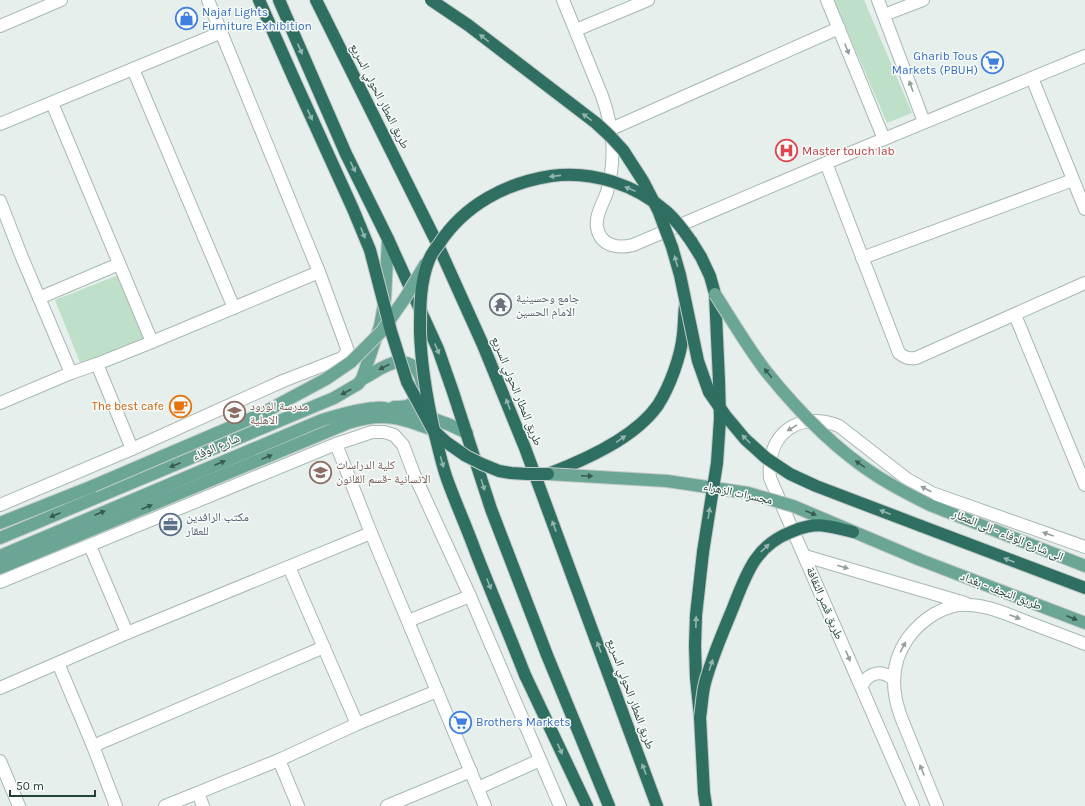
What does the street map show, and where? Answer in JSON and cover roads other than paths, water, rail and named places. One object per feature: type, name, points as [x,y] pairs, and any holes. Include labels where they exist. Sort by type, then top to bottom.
[{"type":"highway","points":[[259,0],[370,250],[391,331],[407,382],[433,430],[461,453],[499,471],[527,474],[548,474],[570,466],[607,448],[634,429],[657,405],[669,384],[677,362],[683,335],[685,298]]},
{"type":"highway","points":[[279,0],[346,154],[388,239],[438,349],[491,509],[536,626],[609,806]]},
{"type":"highway","name":"طريق المطار الحولي السريع","points":[[316,0],[437,243],[486,350],[525,448],[657,806]]},
{"type":"highway","points":[[431,0],[468,25],[596,123],[622,150],[643,181],[658,210],[672,246],[685,298],[698,361],[709,392],[725,415],[745,439],[766,458],[790,474],[816,486],[1085,588]]},
{"type":"highway","points":[[587,806],[525,675],[447,479],[429,409],[422,362],[420,325],[420,301],[423,280],[429,259],[444,236],[456,222],[476,206],[502,190],[520,183],[556,175],[575,174],[594,176],[618,183],[654,201],[668,213],[691,241],[710,276],[715,294],[719,356],[720,419],[717,463],[703,552],[696,615],[696,678],[706,806]]},
{"type":"highway","points":[[700,717],[704,685],[716,648],[750,568],[762,550],[782,535],[796,529],[811,526],[826,526],[853,532]]},
{"type":"main road","points":[[362,379],[380,326],[385,299],[388,239]]},
{"type":"main road","points":[[0,523],[93,486],[259,415],[326,379],[351,362],[382,331],[405,298],[429,259]]},
{"type":"main road","name":"الى شارع الوفاء - الى المطار","points":[[715,294],[765,369],[805,416],[827,438],[857,462],[902,491],[930,505],[1085,566]]},
{"type":"main road","name":"شارع الوفاء","points":[[0,538],[334,398],[358,384],[362,379],[391,364],[398,362],[407,363],[414,367],[419,373],[422,381],[422,389],[419,397],[413,403],[406,406],[349,412],[322,420],[0,556]]},
{"type":"main road","name":"شارع الوفاء","points":[[377,408],[406,411],[437,419],[455,426],[467,433]]},
{"type":"main road","points":[[0,568],[348,423],[364,418],[380,416],[396,418],[433,430]]},
{"type":"main road","name":"مجسرات الزهراء","points":[[548,474],[667,481],[748,493],[793,506],[918,559]]},
{"type":"main road","name":"طريق النجف - بغداد","points":[[918,559],[1085,623]]},
{"type":"street","points":[[0,26],[61,0]]},
{"type":"street","points":[[0,505],[132,449],[283,381],[342,358],[348,351],[319,272],[208,0]]},
{"type":"street","points":[[564,0],[608,112],[612,128],[613,151],[610,179],[596,219],[600,237],[615,247],[633,245],[884,138],[1085,56]]},
{"type":"street","points":[[576,30],[648,0]]},
{"type":"street","points":[[827,0],[884,138]]},
{"type":"street","points":[[878,0],[924,122]]},
{"type":"street","points":[[884,15],[923,0]]},
{"type":"street","points":[[612,128],[839,28]]},
{"type":"street","points":[[0,124],[222,32]]},
{"type":"street","points":[[133,70],[234,308]]},
{"type":"street","points":[[1032,78],[1085,209]]},
{"type":"street","points":[[52,103],[152,342]]},
{"type":"street","points":[[826,163],[899,353],[904,358],[916,358],[1085,283]]},
{"type":"street","points":[[862,258],[1073,180]]},
{"type":"street","points":[[0,202],[71,373]]},
{"type":"street","points":[[39,298],[119,264]]},
{"type":"street","points":[[0,403],[71,373],[152,342],[319,272]]},
{"type":"street","points":[[1015,315],[1085,485]]},
{"type":"street","points":[[97,364],[132,449]]},
{"type":"street","points":[[805,556],[772,484],[769,466],[771,454],[776,443],[783,434],[793,426],[816,420],[839,426],[907,479],[932,492],[1085,547]]},
{"type":"street","points":[[0,582],[336,444],[372,432],[384,432],[394,435],[403,445],[414,474],[470,596],[560,806]]},
{"type":"street","points":[[336,444],[371,533],[485,806]]},
{"type":"street","points":[[0,688],[127,633],[371,533]]},
{"type":"street","points":[[90,546],[127,633]]},
{"type":"street","name":"طريق قصر الثقافة","points":[[805,556],[968,604],[995,609],[1085,644]]},
{"type":"street","name":"طريق قصر الثقافة","points":[[805,556],[913,806]]},
{"type":"street","points":[[289,567],[357,724]]},
{"type":"street","points":[[408,621],[470,596]]},
{"type":"street","name":"طريق قصر الثقافة","points":[[937,806],[896,702],[894,680],[898,657],[914,630],[925,620],[939,612],[968,604]]},
{"type":"street","points":[[93,746],[324,647]]},
{"type":"street","points":[[58,663],[93,746],[116,806]]},
{"type":"street","points":[[862,686],[868,677],[873,674],[884,674],[894,680]]},
{"type":"street","points":[[165,806],[278,760],[357,724],[437,691]]},
{"type":"street","points":[[278,760],[298,806]]},
{"type":"street","points":[[478,788],[540,760]]},
{"type":"street","points":[[0,761],[19,806]]},
{"type":"street","points":[[387,806],[471,771]]},
{"type":"street","points":[[198,793],[203,806]]},
{"type":"place","name":"Najaf Lights Furniture Exhibition","points":[[187,19]]},
{"type":"place","name":"Gharib Tous Markets (PBUH)","points":[[993,63]]},
{"type":"place","name":"Master touch lab","points":[[786,151]]},
{"type":"place","name":"جامع وحسينية الامام الحسين","points":[[501,305]]},
{"type":"place","name":"The best cafe","points":[[180,406]]},
{"type":"place","name":"مدرسة الورود الاهلية","points":[[235,413]]},
{"type":"place","name":"كلية الدراسات الانسانية -قسم القانون","points":[[320,472]]},
{"type":"place","name":"مكتب الرافدين للعقار","points":[[171,524]]},
{"type":"place","name":"Brothers Markets","points":[[461,722]]}]
